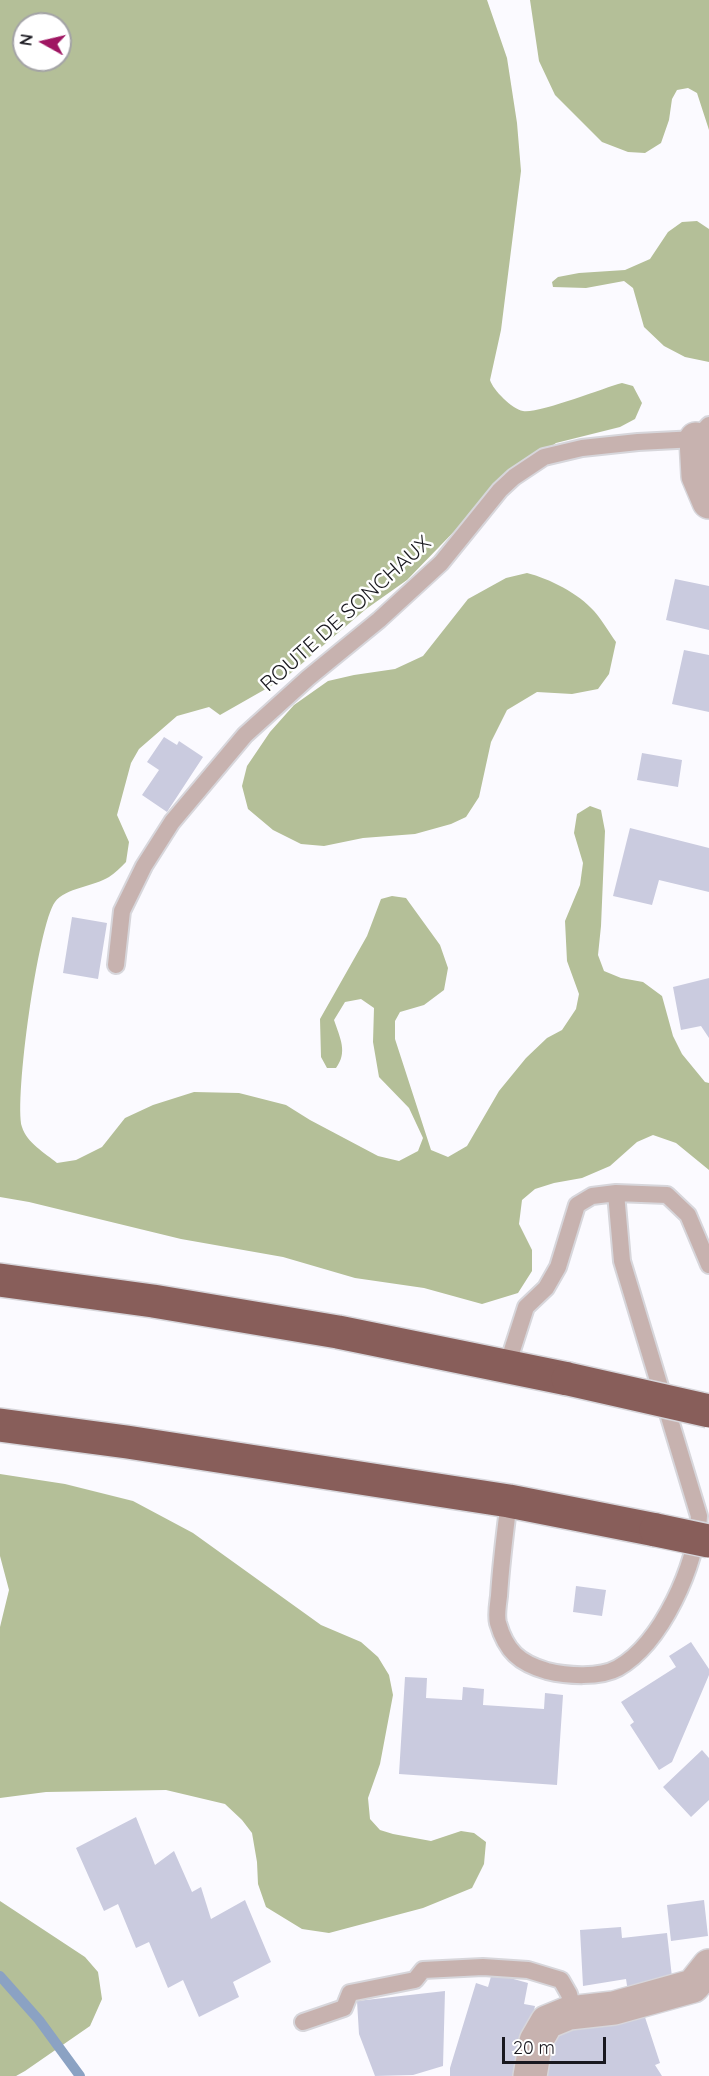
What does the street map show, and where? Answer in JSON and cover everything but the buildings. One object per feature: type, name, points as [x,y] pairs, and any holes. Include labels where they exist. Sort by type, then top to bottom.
[{"type":"highway","points":[[0,1280],[153,1301],[338,1332],[507,1366],[709,1411]]},
{"type":"highway","points":[[5,1426],[311,1469],[509,1501],[709,1541]]},
{"type":"street","points":[[702,432],[698,476],[709,502]]},
{"type":"street","points":[[530,2076],[536,2042],[547,2022],[574,2013],[614,2008],[693,1986],[709,1966]]},
{"type":"lane","name":"ROUTE DE SONCHAUX","points":[[116,965],[122,911],[144,866],[185,805],[245,735],[308,678],[379,620],[441,563],[500,490],[514,477],[544,458],[582,448],[702,432]]},
{"type":"lane","points":[[507,1366],[526,1306],[546,1288],[558,1267],[577,1205],[592,1196],[616,1193],[667,1195],[688,1215],[709,1265]]},
{"type":"lane","points":[[509,1501],[497,1620],[506,1646],[527,1665],[559,1674],[584,1676],[618,1668],[642,1648],[666,1618],[691,1563],[698,1533],[699,1516],[622,1261],[616,1193]]},
{"type":"lane","points":[[303,2022],[344,2008],[350,1993],[415,1980],[423,1970],[483,1966],[528,1970],[561,1980],[569,1994],[574,2013]]},
{"type":"green space","points":[[0,0],[487,0],[507,58],[517,123],[521,171],[501,330],[490,380],[504,398],[523,411],[542,409],[622,383],[633,386],[642,403],[635,419],[620,427],[556,443],[505,479],[407,580],[366,609],[285,678],[220,715],[209,707],[177,716],[139,749],[131,763],[117,815],[129,842],[126,862],[109,877],[60,897],[48,917],[35,976],[24,1050],[20,1110],[22,1127],[32,1143],[57,1163],[76,1160],[102,1147],[125,1118],[153,1105],[194,1092],[239,1093],[286,1105],[378,1156],[399,1161],[418,1151],[423,1138],[409,1108],[379,1077],[373,1042],[374,1008],[361,999],[345,1002],[334,1020],[342,1045],[340,1062],[336,1068],[327,1068],[321,1057],[320,1019],[367,936],[381,899],[392,896],[406,898],[440,945],[448,968],[444,990],[424,1005],[400,1012],[395,1021],[395,1039],[431,1150],[448,1157],[467,1146],[499,1091],[526,1058],[547,1038],[562,1030],[576,1009],[579,994],[567,961],[565,921],[580,885],[583,863],[574,833],[577,814],[590,806],[601,810],[605,831],[598,955],[604,971],[621,978],[643,982],[662,996],[673,1036],[682,1054],[705,1082],[709,1083],[709,1170],[676,1143],[653,1135],[637,1142],[610,1166],[582,1178],[535,1189],[522,1200],[519,1224],[532,1250],[532,1271],[518,1293],[482,1304],[424,1288],[355,1278],[283,1257],[181,1239],[0,1197]]},
{"type":"green space","points":[[530,0],[709,0],[709,130],[697,93],[688,88],[677,90],[672,99],[669,120],[661,143],[645,153],[628,152],[602,142],[555,95],[539,61]]},
{"type":"green space","points":[[697,221],[709,229],[709,362],[685,357],[664,346],[644,327],[633,288],[624,281],[586,288],[553,287],[552,282],[558,277],[625,270],[650,259],[668,232],[682,222]]},
{"type":"green space","points":[[527,573],[554,583],[572,593],[597,615],[616,642],[609,674],[598,689],[572,694],[537,692],[507,710],[491,742],[479,797],[466,817],[451,824],[415,834],[363,838],[324,846],[301,844],[273,830],[248,809],[242,786],[247,766],[270,732],[294,705],[328,681],[395,669],[423,656],[468,599],[506,578]]},
{"type":"green space","points":[[0,1474],[65,1484],[133,1501],[193,1533],[321,1625],[361,1642],[378,1657],[389,1675],[393,1695],[380,1764],[368,1798],[370,1819],[380,1830],[431,1841],[461,1831],[474,1833],[486,1842],[484,1864],[472,1888],[423,1908],[329,1933],[302,1929],[266,1907],[258,1884],[252,1833],[225,1804],[166,1790],[46,1792],[0,1798],[0,1627],[9,1590],[0,1556]]},
{"type":"green space","points":[[0,1901],[85,1957],[98,1972],[102,1999],[90,2026],[16,2076],[0,2076]]},
{"type":"waterway","points":[[0,1976],[39,2020],[80,2076]]}]
